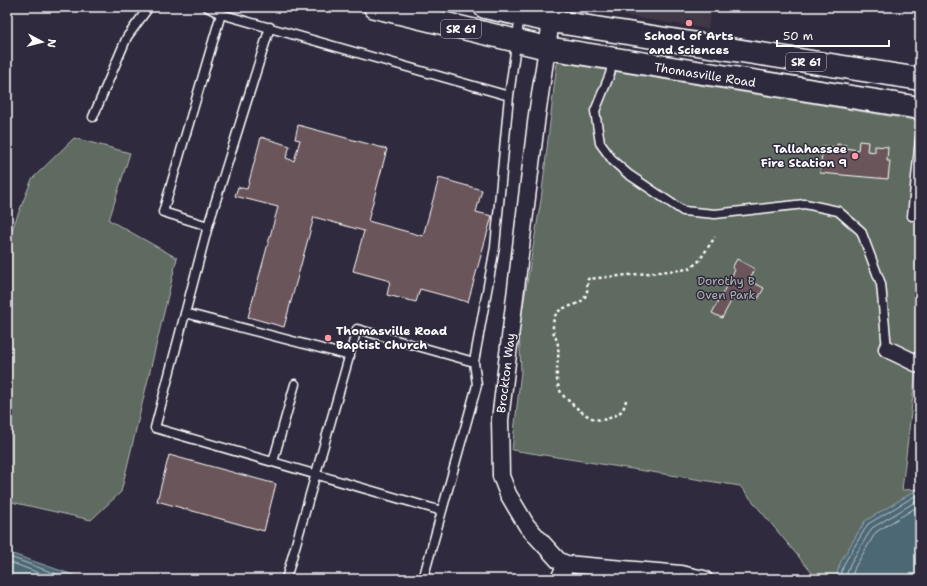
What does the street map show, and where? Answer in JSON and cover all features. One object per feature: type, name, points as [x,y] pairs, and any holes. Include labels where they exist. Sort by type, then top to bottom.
[{"type":"main road","name":"Thomasville Road","points":[[375,7],[516,42],[547,48],[613,60],[920,108]]},
{"type":"main road","name":"SR 61","points":[[484,7],[755,54],[920,79]]},
{"type":"main road","points":[[750,82],[755,54]]},
{"type":"street","name":"Brockton Way","points":[[534,15],[547,48],[537,115],[500,420],[501,476],[508,494],[527,526],[558,560],[566,564]]},
{"type":"street","points":[[887,349],[920,366]]},
{"type":"street","points":[[559,579],[566,564],[681,574],[704,579]]},
{"type":"lane","points":[[93,117],[127,37],[149,7]]},
{"type":"lane","points":[[207,7],[221,14],[509,96]]},
{"type":"lane","points":[[208,226],[163,212],[221,14]]},
{"type":"lane","points":[[423,579],[477,385],[474,362],[495,247],[509,96],[516,42],[534,15]]},
{"type":"lane","points":[[270,27],[208,226],[155,428],[442,511]]},
{"type":"lane","points":[[613,60],[610,74],[595,110],[600,143],[613,161],[628,174],[683,211],[715,214],[805,204],[838,210],[861,231],[881,284],[887,349]]},
{"type":"lane","points":[[912,216],[920,139]]},
{"type":"lane","points":[[185,313],[350,356]]},
{"type":"lane","points":[[286,579],[357,329],[474,362]]},
{"type":"lane","points":[[274,462],[295,384]]},
{"type":"path","points":[[626,400],[625,407],[619,414],[603,420],[594,419],[585,415],[562,395],[557,381],[558,346],[553,330],[554,316],[558,310],[582,300],[587,294],[588,279],[689,269],[699,262],[715,236]]},
{"type":"shaded area","name":"School of Arts and Sciences","points":[[569,7],[712,7],[708,29]]},
{"type":"shaded area","points":[[920,335],[920,398],[913,398]]},
{"type":"green space","name":"Dorothy B Oven Park","points":[[557,62],[920,121],[920,335],[902,490],[920,489],[920,579],[817,579],[740,486],[512,450],[521,371],[519,330],[541,200]]},
{"type":"green space","points":[[74,138],[130,153],[109,220],[177,258],[121,492],[91,520],[7,501],[7,242],[32,179]]},
{"type":"water","points":[[920,488],[920,579],[835,579],[841,561],[865,521]]},
{"type":"water","points":[[7,552],[85,579],[7,579]]},
{"type":"building","points":[[298,125],[387,149],[368,221],[423,236],[439,178],[482,190],[476,212],[492,216],[468,302],[420,289],[416,302],[387,295],[390,281],[353,271],[364,231],[314,217],[284,327],[248,317],[278,207],[235,196],[238,187],[247,189],[261,137],[290,146],[286,158],[294,161],[300,140],[295,139]]},
{"type":"building","name":"Tallahassee Fire Station 9","points":[[859,141],[868,142],[867,151],[875,152],[875,146],[888,147],[887,161],[890,161],[888,179],[820,173],[823,146],[837,147],[837,144],[846,145],[845,148],[858,150]]},
{"type":"building","points":[[737,259],[755,269],[751,277],[754,278],[752,282],[764,288],[758,299],[750,295],[747,301],[735,294],[722,318],[712,313],[735,270],[732,268]]},
{"type":"building","points":[[169,455],[276,484],[264,531],[157,501]]},
{"type":"place","name":"School of Arts and Sciences","points":[[689,23]]},
{"type":"place","name":"Tallahassee Fire Station 9","points":[[855,156]]},
{"type":"place","name":"Thomasville Road Baptist Church","points":[[328,338]]}]
